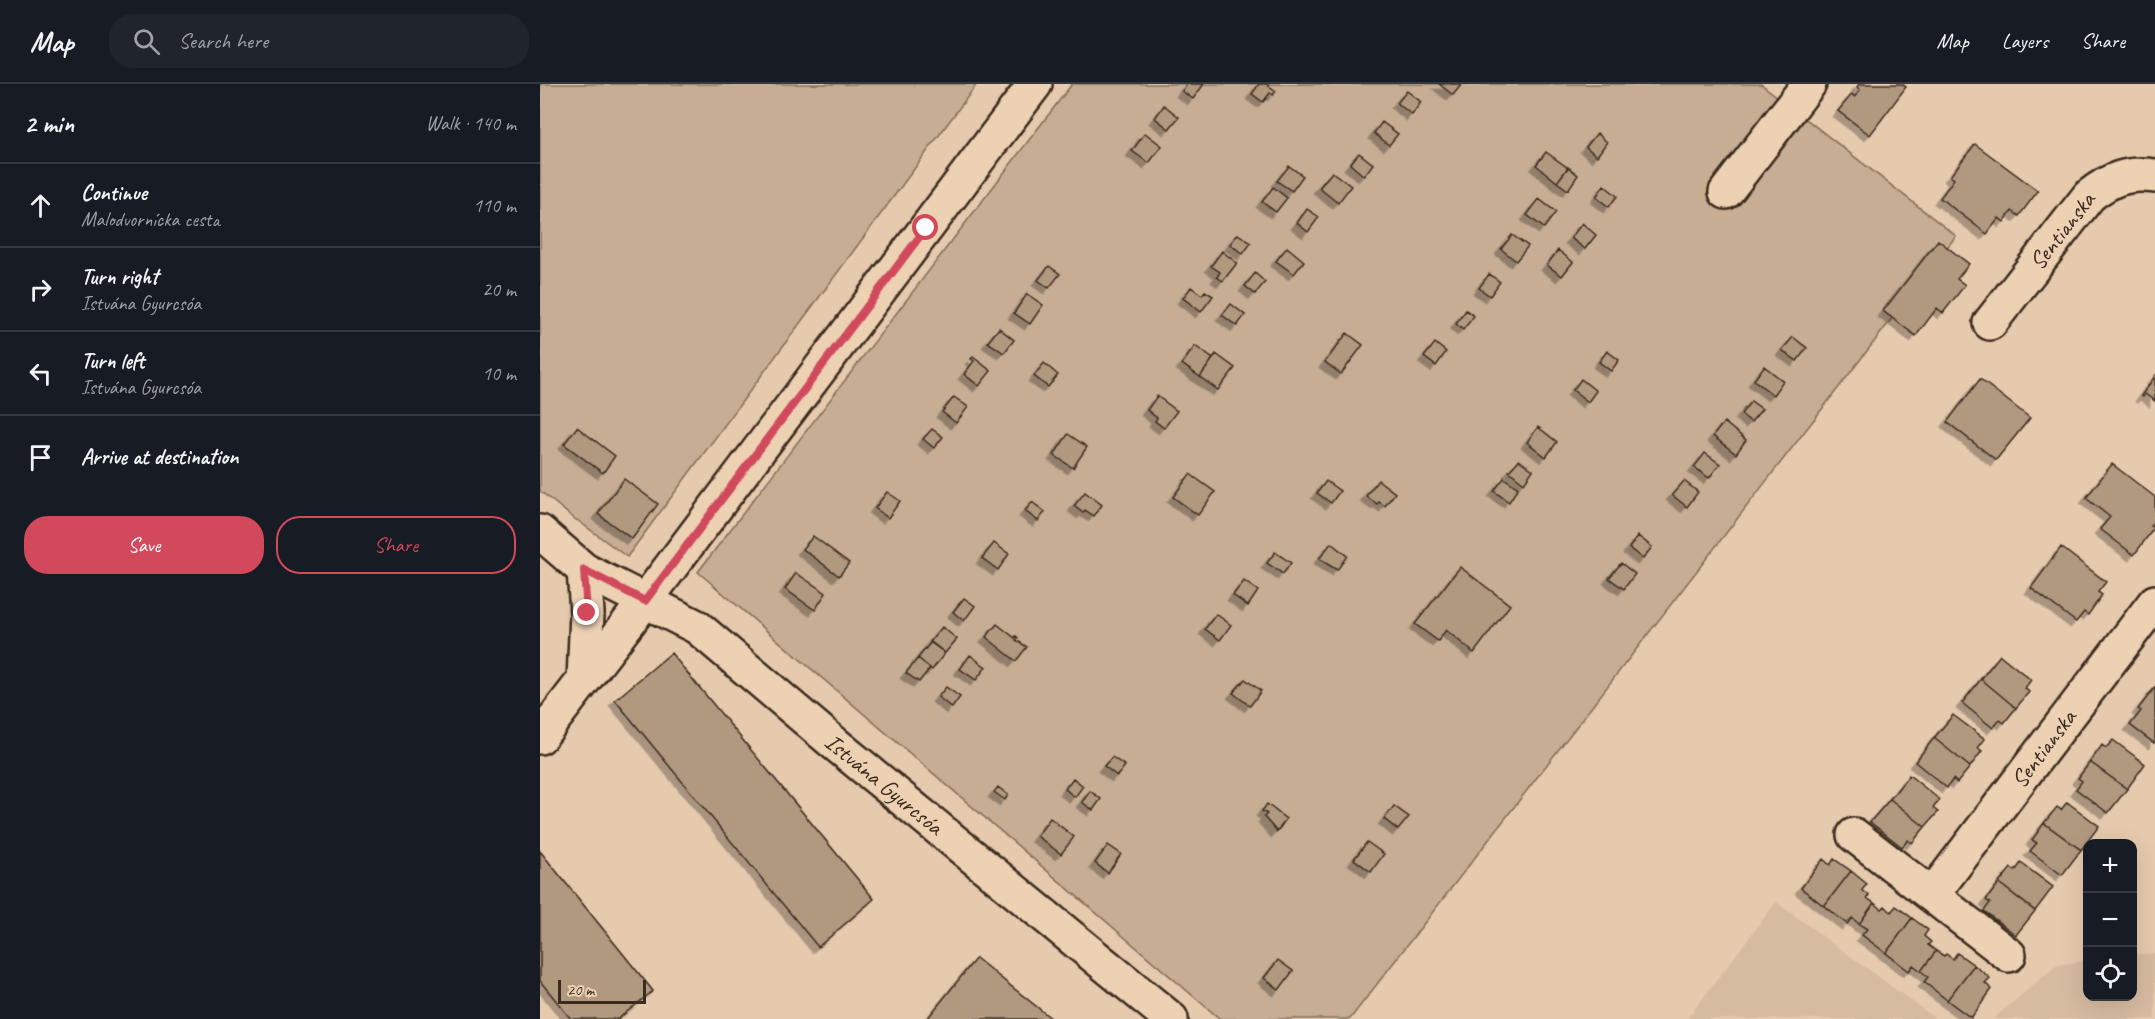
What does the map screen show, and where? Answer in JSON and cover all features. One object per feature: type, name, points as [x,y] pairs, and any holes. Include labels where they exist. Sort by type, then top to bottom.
[{"type":"street","points":[[540,736],[645,601],[1035,84]]},
{"type":"street","points":[[1726,192],[1809,84]]},
{"type":"street","name":"Sentianska","points":[[1990,323],[2089,196],[2102,184],[2119,177],[2140,174],[2155,176]]},
{"type":"street","name":"Istvána Gyurcsóa","points":[[540,532],[584,570],[697,627],[834,743],[1171,1019]]},
{"type":"street","points":[[584,570],[587,613],[584,679]]},
{"type":"street","name":"Sentianska","points":[[1932,895],[2155,602]]},
{"type":"street","points":[[1854,835],[2009,954]]},
{"type":"shaded area","points":[[540,84],[977,84],[627,557],[540,491]]},
{"type":"shaded area","points":[[1072,84],[1761,84],[1956,236],[1350,1019],[1220,1019],[698,572]]},
{"type":"shaded area","points":[[1776,902],[1936,1019],[1687,1019]]},
{"type":"shaded area","points":[[2155,953],[2155,1019],[1993,1019],[2057,965],[2083,962],[2083,1001],[2137,1001],[2137,955]]},
{"type":"building","points":[[1187,84],[1204,84],[1193,99],[1182,91]]},
{"type":"building","points":[[1259,84],[1266,84],[1276,91],[1273,95],[1270,93],[1263,102],[1252,94]]},
{"type":"building","points":[[1439,84],[1462,84],[1453,95]]},
{"type":"building","points":[[1859,84],[1902,84],[1906,87],[1870,135],[1838,111],[1852,94],[1855,97],[1860,90],[1857,87]]},
{"type":"building","points":[[1407,91],[1421,102],[1412,115],[1397,103]]},
{"type":"building","points":[[1164,105],[1179,117],[1169,129],[1155,118]]},
{"type":"building","points":[[1382,122],[1398,134],[1389,145],[1374,133]]},
{"type":"building","points":[[1145,133],[1162,146],[1149,163],[1132,151]]},
{"type":"building","points":[[1597,133],[1607,142],[1597,156],[1586,147]]},
{"type":"building","points":[[1975,144],[2038,191],[2019,216],[2012,211],[2004,222],[1999,218],[1987,234],[1940,198],[1954,179],[1950,176]]},
{"type":"building","points":[[1546,152],[1568,168],[1557,182],[1536,165]]},
{"type":"building","points":[[1359,153],[1373,164],[1364,176],[1350,164]]},
{"type":"building","points":[[1289,166],[1303,176],[1292,191],[1277,181]]},
{"type":"building","points":[[1568,167],[1578,175],[1568,190],[1557,182]]},
{"type":"building","points":[[1332,172],[1351,186],[1338,203],[1319,188]]},
{"type":"building","points":[[1604,185],[1617,196],[1609,207],[1596,197]]},
{"type":"building","points":[[1273,187],[1287,198],[1276,212],[1262,202]]},
{"type":"building","points":[[1539,199],[1556,212],[1544,228],[1527,215]]},
{"type":"building","points":[[1307,209],[1319,217],[1308,232],[1297,223]]},
{"type":"building","points":[[1582,223],[1596,235],[1585,249],[1571,238]]},
{"type":"building","points":[[1238,234],[1251,243],[1243,254],[1230,244]]},
{"type":"building","points":[[1512,235],[1528,246],[1516,261],[1501,249]]},
{"type":"building","points":[[1938,240],[1969,264],[1957,279],[1965,285],[1943,313],[1937,308],[1916,336],[1883,311]]},
{"type":"building","points":[[1287,247],[1304,261],[1294,274],[1276,261]]},
{"type":"building","points":[[1558,250],[1573,262],[1562,276],[1547,265]]},
{"type":"building","points":[[1222,251],[1237,263],[1223,281],[1217,277],[1220,272],[1211,266]]},
{"type":"building","points":[[1049,266],[1060,274],[1049,288],[1038,280]]},
{"type":"building","points":[[1255,273],[1265,282],[1255,294],[1245,286]]},
{"type":"building","points":[[1489,274],[1500,282],[1490,296],[1479,288]]},
{"type":"building","points":[[1191,287],[1202,295],[1205,291],[1213,296],[1201,312],[1183,298]]},
{"type":"building","points":[[1027,294],[1043,305],[1030,324],[1014,313]]},
{"type":"building","points":[[1231,304],[1245,315],[1237,326],[1222,315]]},
{"type":"building","points":[[1466,310],[1474,316],[1463,330],[1456,324]]},
{"type":"building","points":[[999,328],[1014,340],[1004,353],[988,342]]},
{"type":"building","points":[[1347,333],[1363,345],[1341,374],[1325,362]]},
{"type":"building","points":[[1793,337],[1807,348],[1797,361],[1782,350]]},
{"type":"building","points":[[1435,343],[1446,352],[1436,366],[1424,357]]},
{"type":"building","points":[[1195,346],[1213,359],[1200,377],[1182,364]]},
{"type":"building","points":[[1607,351],[1619,360],[1611,371],[1599,362]]},
{"type":"building","points":[[1216,354],[1235,368],[1218,390],[1200,377]]},
{"type":"building","points":[[973,357],[991,371],[979,386],[964,374],[974,361],[971,359]]},
{"type":"building","points":[[1044,363],[1058,375],[1048,387],[1034,376]]},
{"type":"building","points":[[1764,366],[1783,381],[1773,395],[1754,380]]},
{"type":"building","points":[[2155,376],[2155,401],[2145,394],[2141,396]]},
{"type":"building","points":[[1581,379],[1596,391],[1588,402],[1573,390]]},
{"type":"building","points":[[1980,379],[2030,418],[1996,460],[1947,422]]},
{"type":"building","points":[[1157,396],[1177,411],[1164,428],[1147,410]]},
{"type":"building","points":[[954,397],[968,407],[956,423],[942,412]]},
{"type":"building","points":[[1751,401],[1762,409],[1751,422],[1741,414]]},
{"type":"building","points":[[1724,422],[1746,440],[1736,454],[1713,436]]},
{"type":"building","points":[[577,427],[615,456],[603,473],[564,444]]},
{"type":"building","points":[[1538,427],[1557,442],[1546,457],[1527,442]]},
{"type":"building","points":[[932,429],[943,437],[934,448],[923,439]]},
{"type":"building","points":[[1068,434],[1087,447],[1073,468],[1054,455]]},
{"type":"building","points":[[1705,453],[1720,464],[1709,478],[1694,467]]},
{"type":"building","points":[[1519,460],[1533,470],[1524,483],[1509,471]]},
{"type":"building","points":[[2112,464],[2155,497],[2155,520],[2151,526],[2154,528],[2134,555],[2100,529],[2110,517],[2086,498]]},
{"type":"building","points":[[1190,474],[1215,492],[1198,515],[1173,497]]},
{"type":"building","points":[[1504,478],[1518,488],[1509,502],[1494,491]]},
{"type":"building","points":[[624,479],[658,504],[632,539],[598,514]]},
{"type":"building","points":[[1378,480],[1395,493],[1385,506],[1379,502],[1377,504],[1366,496]]},
{"type":"building","points":[[1326,481],[1340,491],[1331,503],[1317,493]]},
{"type":"building","points":[[1684,481],[1698,492],[1687,507],[1672,495]]},
{"type":"building","points":[[887,492],[900,501],[888,518],[875,508]]},
{"type":"building","points":[[1085,492],[1102,505],[1094,516],[1085,510],[1083,513],[1074,506]]},
{"type":"building","points":[[1032,502],[1045,512],[1038,521],[1025,511]]},
{"type":"building","points":[[813,536],[849,563],[839,576],[803,549]]},
{"type":"building","points":[[1638,536],[1652,547],[1643,559],[1629,548]]},
{"type":"building","points":[[994,543],[1009,554],[998,570],[982,558]]},
{"type":"building","points":[[1331,543],[1347,556],[1337,570],[1319,559]]},
{"type":"building","points":[[2061,547],[2106,582],[2098,592],[2102,595],[2088,615],[2084,612],[2076,622],[2031,588]]},
{"type":"building","points":[[1275,552],[1291,563],[1283,574],[1267,563]]},
{"type":"building","points":[[1621,563],[1635,574],[1624,589],[1609,578]]},
{"type":"building","points":[[1460,567],[1510,605],[1474,653],[1446,630],[1438,641],[1415,624]]},
{"type":"building","points":[[796,573],[826,593],[815,610],[785,589]]},
{"type":"building","points":[[1244,581],[1258,591],[1248,606],[1233,595]]},
{"type":"building","points":[[964,598],[975,606],[964,621],[953,612]]},
{"type":"building","points":[[1216,614],[1231,625],[1220,640],[1205,629]]},
{"type":"building","points":[[997,624],[1015,638],[1016,636],[1018,638],[1016,640],[1027,647],[1016,661],[986,637]]},
{"type":"building","points":[[942,627],[957,639],[945,653],[930,642]]},
{"type":"building","points":[[931,642],[945,653],[932,670],[918,658]]},
{"type":"building","points":[[671,653],[874,899],[818,947],[615,700]]},
{"type":"building","points":[[970,655],[986,667],[976,680],[960,669]]},
{"type":"building","points":[[2000,655],[2031,680],[2025,688],[2029,692],[2016,708],[1981,679]]},
{"type":"building","points":[[918,658],[930,668],[919,682],[906,673]]},
{"type":"building","points":[[1245,679],[1261,691],[1250,706],[1233,693]]},
{"type":"building","points":[[1981,679],[2016,708],[2004,723],[2000,720],[1993,728],[1962,703]]},
{"type":"building","points":[[946,687],[960,697],[952,708],[938,697]]},
{"type":"building","points":[[2155,687],[2154,743],[2130,725],[2141,711],[2138,709]]},
{"type":"building","points":[[1953,715],[1985,739],[1978,748],[1982,751],[1970,767],[1934,738]]},
{"type":"building","points":[[1934,738],[1970,767],[1957,783],[1953,779],[1947,788],[1915,762]]},
{"type":"building","points":[[2113,740],[2145,764],[2127,789],[2090,762],[2102,745],[2106,748]]},
{"type":"building","points":[[1112,757],[1125,766],[1117,776],[1104,766]]},
{"type":"building","points":[[2090,762],[2127,789],[2108,813],[2076,789],[2082,781],[2078,778]]},
{"type":"building","points":[[1909,775],[1940,800],[1933,808],[1938,812],[1925,827],[1890,799]]},
{"type":"building","points":[[1073,778],[1083,786],[1075,797],[1065,789]]},
{"type":"building","points":[[998,787],[1008,795],[1005,800],[994,792]]},
{"type":"building","points":[[1090,791],[1101,799],[1093,810],[1082,802]]},
{"type":"building","points":[[1890,799],[1925,827],[1912,843],[1908,840],[1902,847],[1870,822]]},
{"type":"building","points":[[2067,802],[2099,826],[2089,839],[2083,839],[2081,850],[2044,823],[2057,807],[2061,810]]},
{"type":"building","points":[[1267,804],[1286,819],[1277,832],[1264,817],[1267,814],[1262,811]]},
{"type":"building","points":[[1394,806],[1409,817],[1398,830],[1384,819]]},
{"type":"building","points":[[1050,818],[1074,837],[1061,854],[1037,836]]},
{"type":"building","points":[[2044,823],[2081,850],[2062,875],[2030,851],[2037,843],[2032,840]]},
{"type":"building","points":[[1367,842],[1384,854],[1371,872],[1354,859]]},
{"type":"building","points":[[1108,845],[1121,854],[1108,873],[1095,863]]},
{"type":"building","points":[[540,851],[653,991],[618,1019],[571,1019],[540,981]]},
{"type":"building","points":[[1823,859],[1830,865],[1834,859],[1851,871],[1824,906],[1801,888]]},
{"type":"building","points":[[2021,863],[2053,887],[2035,911],[1999,883],[2011,868],[2015,871]]},
{"type":"building","points":[[1851,871],[1867,884],[1862,890],[1874,903],[1859,924],[1852,918],[1847,924],[1824,906]]},
{"type":"building","points":[[1999,883],[2035,911],[2016,935],[1984,911],[1990,903],[1986,900]]},
{"type":"building","points":[[1874,903],[1882,909],[1885,906],[1891,912],[1896,906],[1912,918],[1886,953],[1862,935],[1867,929],[1859,924]]},
{"type":"building","points":[[1912,918],[1928,930],[1924,936],[1931,942],[1928,945],[1936,951],[1921,971],[1913,965],[1909,971],[1886,953]]},
{"type":"building","points":[[1936,951],[1953,959],[1957,953],[1974,965],[1947,1000],[1924,982],[1928,977],[1921,971]]},
{"type":"building","points":[[976,958],[1052,1019],[927,1019]]},
{"type":"building","points":[[1278,960],[1293,971],[1279,990],[1264,978]]},
{"type":"building","points":[[1974,965],[1990,978],[1985,983],[1992,989],[1971,1018],[1947,1000]]},
{"type":"route","points":[[587,613],[584,570],[645,601],[926,228]]}]
